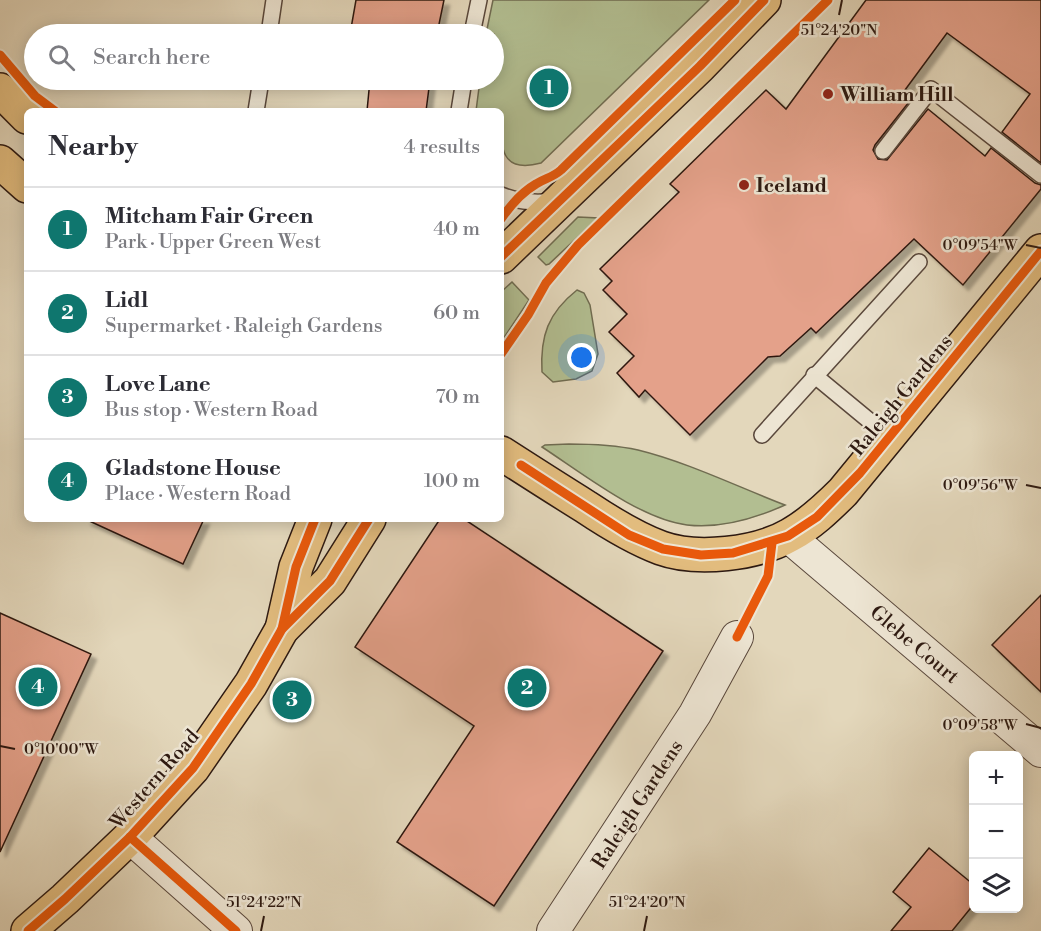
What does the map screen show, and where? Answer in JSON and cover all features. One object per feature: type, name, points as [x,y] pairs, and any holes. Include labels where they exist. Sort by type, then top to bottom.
[{"type":"main road","points":[[504,254],[700,66],[764,0]]},
{"type":"main road","points":[[0,90],[24,114]]},
{"type":"main road","points":[[0,162],[24,183]]},
{"type":"main road","name":"Raleigh Gardens","points":[[504,455],[629,535],[663,549],[701,555],[733,553],[788,536],[817,517],[834,501],[890,437],[1041,250]]},
{"type":"main road","name":"Western Road","points":[[282,629],[296,567],[314,522]]},
{"type":"main road","name":"Western Road","points":[[28,931],[130,837],[193,768],[251,684],[282,629],[330,581],[367,522]]},
{"type":"street","name":"Glebe Court","points":[[788,536],[1041,751]]},
{"type":"street","name":"Raleigh Gardens","points":[[553,931],[695,714],[737,637]]},
{"type":"street","points":[[130,837],[236,931]]},
{"type":"lane","points":[[270,24],[274,0]]},
{"type":"lane","points":[[474,24],[479,0]]},
{"type":"lane","points":[[883,151],[931,89],[1041,176]]},
{"type":"lane","points":[[256,108],[259,90]]},
{"type":"lane","points":[[459,108],[462,90]]},
{"type":"lane","points":[[504,196],[516,201],[537,204],[562,199]]},
{"type":"lane","points":[[762,435],[814,375],[919,262]]},
{"type":"lane","points":[[814,375],[890,437]]},
{"type":"green space","points":[[493,0],[709,0],[541,163],[527,165],[516,164],[509,160],[505,153],[504,108],[476,108],[479,90],[504,90],[504,24],[488,24]]},
{"type":"green space","points":[[578,217],[598,218],[546,265],[538,257]]},
{"type":"green space","points":[[512,282],[529,300],[504,338],[504,289]]},
{"type":"green space","points":[[577,290],[584,293],[590,305],[598,354],[592,371],[576,379],[553,382],[542,372],[545,336],[559,307]]},
{"type":"green space","points":[[569,444],[621,447],[656,455],[785,505],[749,519],[712,526],[687,525],[669,521],[631,505],[612,494],[542,447]]},
{"type":"building","points":[[356,0],[444,0],[439,24],[352,24]]},
{"type":"building","points":[[866,0],[1041,0],[1041,163],[1002,132],[1030,94],[947,33],[905,90],[913,97],[873,150],[878,159],[887,160],[928,109],[985,156],[991,148],[1035,183],[1041,185],[1041,189],[963,285],[914,239],[816,333],[811,328],[780,356],[768,357],[690,435],[645,390],[639,397],[617,373],[634,356],[609,332],[627,314],[603,290],[612,281],[600,269],[679,192],[670,184],[766,90],[786,109]]},
{"type":"building","points":[[369,90],[429,90],[426,108],[367,108]]},
{"type":"building","points":[[92,522],[203,522],[183,564]]},
{"type":"building","points":[[438,522],[469,522],[663,651],[494,906],[397,842],[474,726],[355,647]]},
{"type":"building","points":[[1041,595],[1041,692],[992,645]]},
{"type":"building","points":[[0,613],[91,654],[0,852]]},
{"type":"building","points":[[929,848],[969,881],[969,910],[952,931],[891,931],[911,907],[893,892]]},
{"type":"cycle path","points":[[504,215],[526,191],[561,170],[735,0]]},
{"type":"cycle path","points":[[504,254],[700,66],[764,0]]},
{"type":"cycle path","points":[[504,350],[528,315],[546,283],[578,245],[828,0]]},
{"type":"cycle path","points":[[0,55],[24,83]]},
{"type":"cycle path","points":[[30,90],[51,108]]},
{"type":"cycle path","points":[[521,465],[629,535],[663,549],[701,555],[733,553],[788,536],[817,517],[860,473],[1041,251]]},
{"type":"cycle path","points":[[282,629],[296,567],[314,522]]},
{"type":"cycle path","points":[[28,931],[130,837],[193,768],[251,684],[282,629],[330,581],[367,522]]},
{"type":"cycle path","points":[[737,637],[768,576],[772,543]]},
{"type":"cycle path","points":[[130,837],[236,931]]},
{"type":"place","name":"Mitcham Fair Green","points":[[549,88]]},
{"type":"place","name":"William Hill","points":[[828,94]]},
{"type":"place","name":"Iceland","points":[[744,185]]},
{"type":"place","name":"Gladstone House","points":[[38,687]]},
{"type":"place","name":"Lidl","points":[[527,688]]},
{"type":"place","name":"Love Lane","points":[[292,700]]}]
